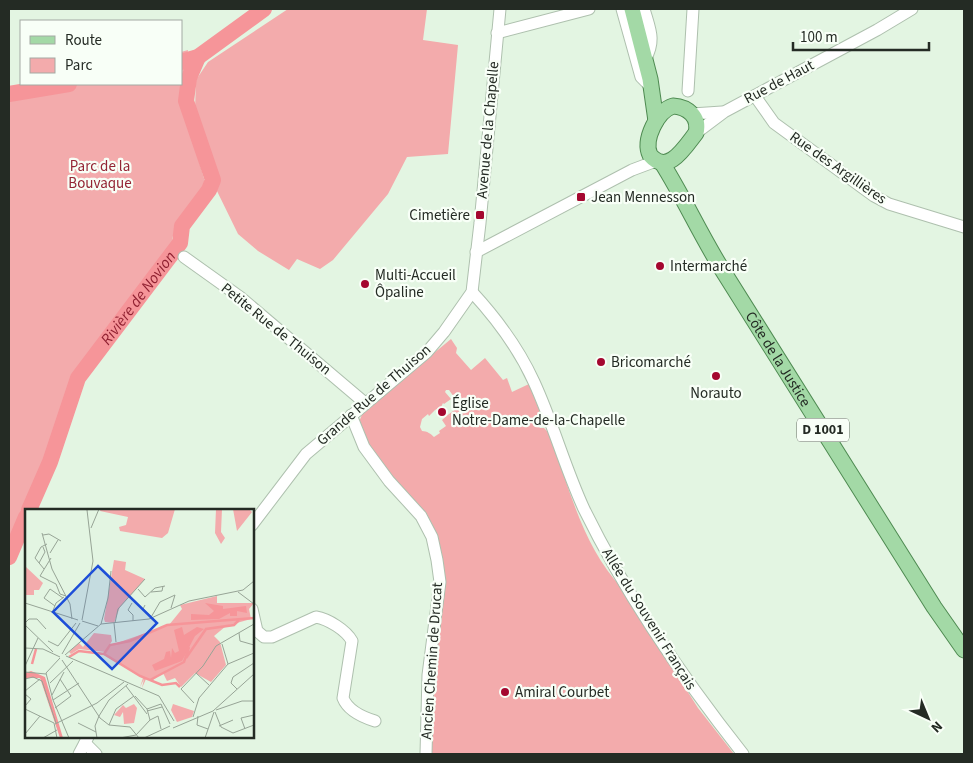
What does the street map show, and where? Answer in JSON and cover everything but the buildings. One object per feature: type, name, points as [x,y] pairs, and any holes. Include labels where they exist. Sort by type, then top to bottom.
[{"type":"main road","points":[[632,9],[651,83],[656,121]]},
{"type":"main road","points":[[651,83],[673,106],[685,108],[696,121],[696,134],[665,160],[650,155],[647,148],[656,121],[661,114],[673,106]]},
{"type":"main road","name":"Côte de la Justice","points":[[665,160],[703,238],[723,271],[934,606],[964,650]]},
{"type":"street","name":"Avenue de la Chapelle","points":[[476,252],[500,9]]},
{"type":"street","points":[[497,33],[589,9]]},
{"type":"street","points":[[622,9],[641,77],[651,83]]},
{"type":"street","points":[[644,9],[652,40],[651,50],[645,60]]},
{"type":"street","points":[[688,91],[693,9]]},
{"type":"street","name":"Rue de Haut","points":[[696,134],[724,112],[877,30],[912,9]]},
{"type":"street","name":"Rue des Argillières","points":[[755,96],[774,123],[874,196],[889,204],[964,226]]},
{"type":"street","name":"Rue de Haut","points":[[692,114],[724,112]]},
{"type":"street","points":[[632,170],[647,148]]},
{"type":"street","points":[[476,252],[632,170],[665,160]]},
{"type":"street","name":"Grande Rue de Thuison","points":[[254,522],[306,454],[427,352],[444,332],[472,292],[476,252]]},
{"type":"street","name":"Petite Rue de Thuison","points":[[184,257],[240,297],[365,403]]},
{"type":"street","name":"Allée du Souvenir Français","points":[[472,292],[496,320],[534,381],[584,508],[617,572],[698,697],[743,754]]},
{"type":"street","name":"Ancien Chemin de Drucat","points":[[351,415],[364,447],[389,482],[420,516],[432,537],[436,552],[440,582],[428,675],[426,754]]},
{"type":"street","points":[[254,617],[258,632],[264,637],[272,637],[316,617],[322,618],[348,635],[352,641],[343,698],[345,704],[361,716],[375,721]]},
{"type":"street","points":[[79,754],[86,740],[96,754]]},
{"type":"green space","points":[[288,9],[427,9],[423,40],[458,45],[448,154],[407,157],[388,194],[333,260],[320,269],[297,259],[289,270],[258,251],[238,234],[216,189],[215,164],[195,110],[196,80],[208,62]]},
{"type":"green space","name":"Parc de la Bouvaque","points":[[188,50],[181,102],[206,185],[177,223],[172,239],[181,247],[83,381],[33,509],[25,509],[25,527],[9,566],[9,87],[23,85],[182,85],[182,52]]},
{"type":"green space","points":[[451,339],[457,348],[456,353],[471,370],[485,358],[503,380],[507,378],[512,392],[529,384],[542,417],[537,424],[549,433],[578,515],[597,554],[622,588],[698,708],[734,754],[428,754],[440,553],[399,487],[370,449],[359,422],[363,412]],"holes":[[[449,390],[454,397],[455,394],[462,400],[461,403],[458,403],[458,410],[456,409],[442,420],[446,426],[434,437],[422,431],[420,427],[422,419],[428,414],[429,416],[439,406],[441,407],[443,403],[451,399],[445,392]]]},
{"type":"waterway","points":[[182,62],[198,57],[264,9]]},
{"type":"waterway","name":"Rivière de Novion","points":[[29,509],[50,462],[78,378],[180,243],[182,226],[209,190],[213,180],[186,101],[189,78],[198,57]]},
{"type":"waterway","points":[[9,94],[63,85]]},
{"type":"waterway","name":"Rivière de Novion","points":[[9,557],[25,519]]},
{"type":"place","name":"Jean Mennesson","points":[[581,197]]},
{"type":"place","name":"Cimetière","points":[[480,215]]},
{"type":"place","name":"Intermarché","points":[[660,266]]},
{"type":"place","name":"Multi-Accueil Ôpaline","points":[[365,284]]},
{"type":"place","name":"Bricomarché","points":[[601,362]]},
{"type":"place","name":"Norauto","points":[[716,376]]},
{"type":"place","name":"Église Notre-Dame-de-la-Chapelle","points":[[442,412]]},
{"type":"place","name":"Amiral Courbet","points":[[505,692]]}]
